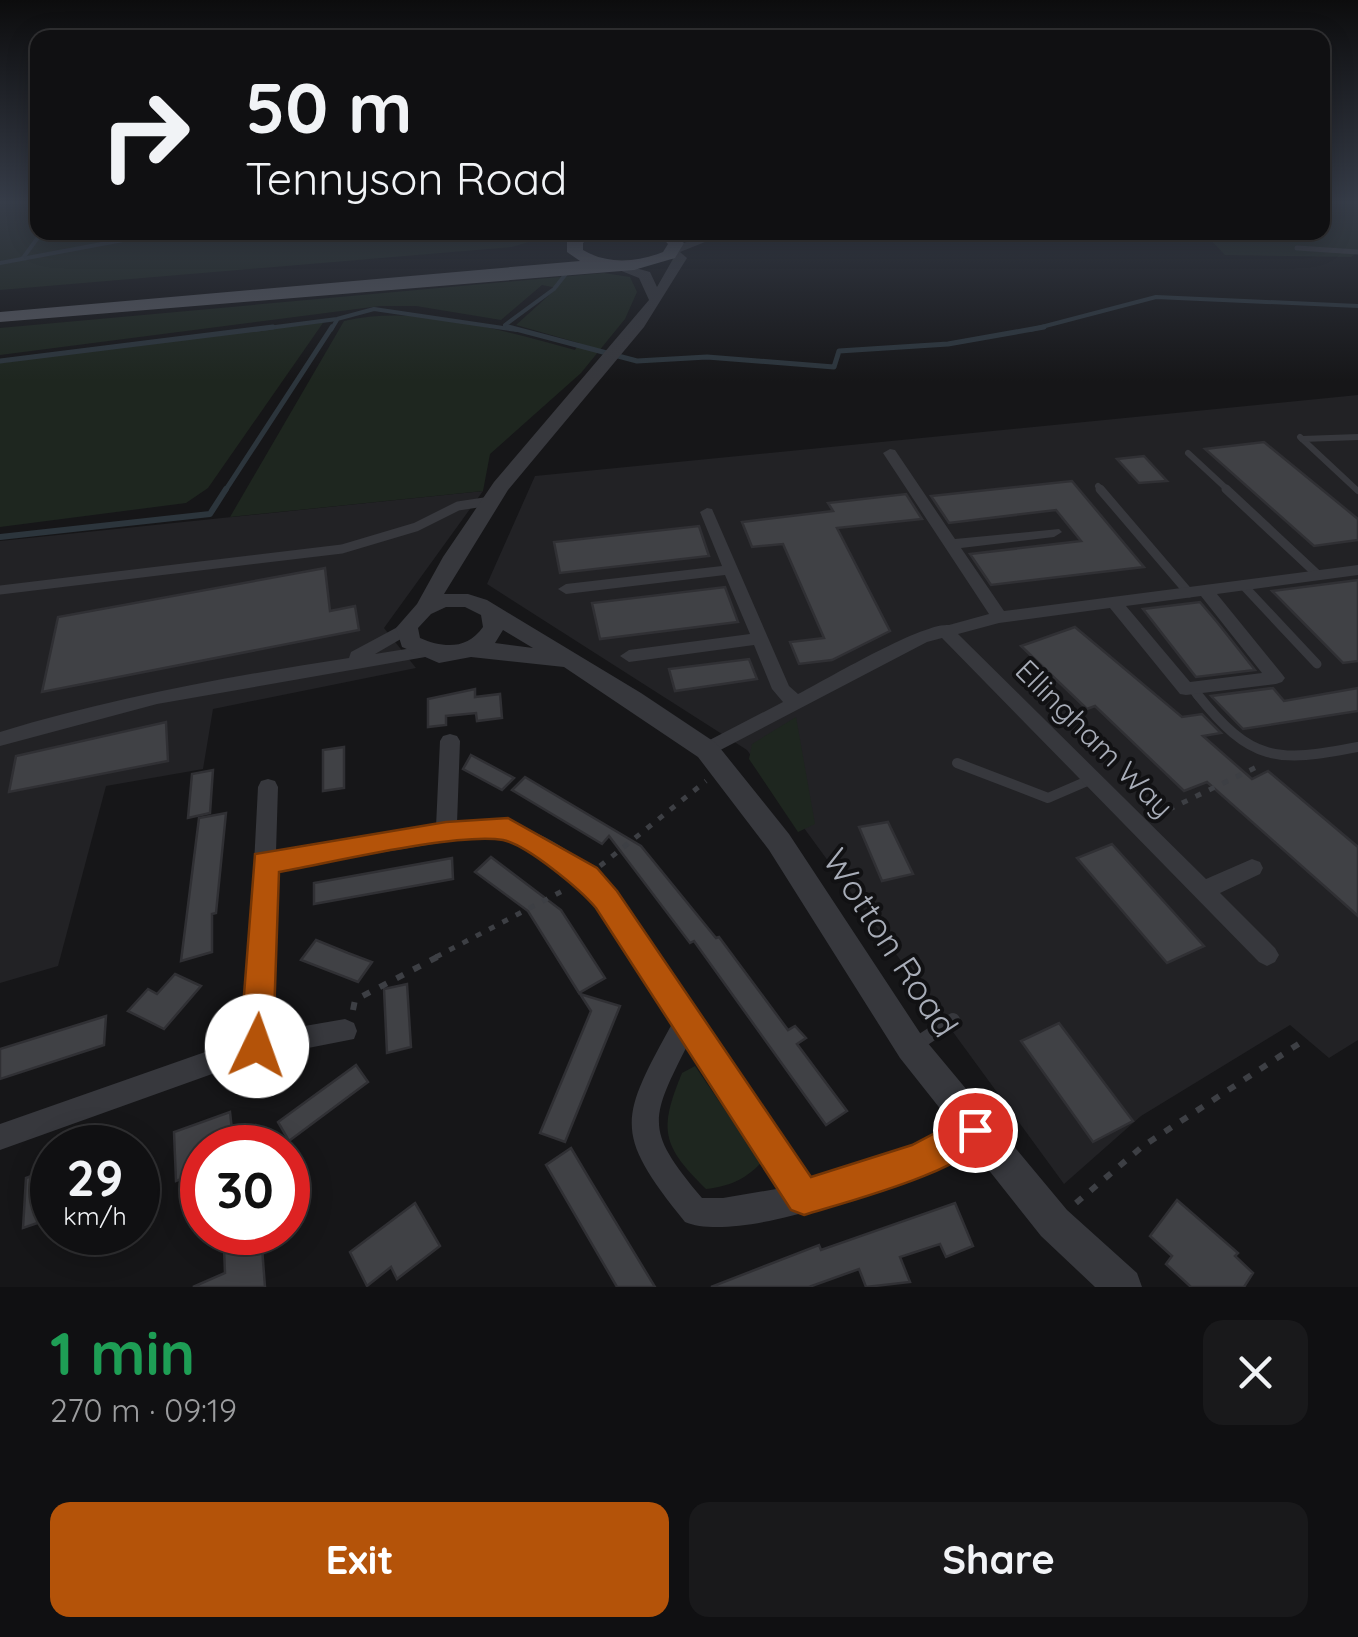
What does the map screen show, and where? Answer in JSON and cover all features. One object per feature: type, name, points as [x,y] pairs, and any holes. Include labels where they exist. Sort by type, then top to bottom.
[{"type":"main road","points":[[0,308],[516,261]]},
{"type":"main road","points":[[599,261],[612,264]]},
{"type":"main road","points":[[0,316],[652,261]]},
{"type":"street","name":"Wotton Road","points":[[338,666],[407,628],[415,614],[428,605],[491,501],[656,300],[678,261]]},
{"type":"street","points":[[612,264],[645,275],[656,300]]},
{"type":"street","points":[[890,453],[999,617]]},
{"type":"street","points":[[708,512],[780,689],[795,702]]},
{"type":"street","points":[[951,544],[1054,532]]},
{"type":"street","points":[[464,545],[466,588],[484,607],[494,626],[486,640],[471,650]]},
{"type":"street","points":[[566,589],[730,570]]},
{"type":"street","name":"Ellingham Way","points":[[714,760],[795,702],[943,629],[999,617],[1358,570]]},
{"type":"street","points":[[1114,602],[1186,689],[1276,678],[1197,592]]},
{"type":"street","points":[[428,605],[449,599],[484,607]]},
{"type":"street","name":"Wotton Road","points":[[484,607],[714,760],[779,842],[911,1047],[975,1130],[1054,1224],[1123,1287]]},
{"type":"street","points":[[407,628],[410,642],[425,652]]},
{"type":"street","name":"Ellingham Way","points":[[943,629],[1267,956]]},
{"type":"street","points":[[628,656],[759,639]]},
{"type":"street","name":"Wotton Road","points":[[0,739],[69,716],[425,652],[515,652],[576,665]]},
{"type":"street","points":[[446,833],[450,741]]},
{"type":"street","points":[[257,1046],[268,787]]},
{"type":"street","points":[[265,862],[446,833],[508,829],[587,876],[804,1197]]},
{"type":"street","points":[[1203,891],[1252,868]]},
{"type":"street","points":[[687,1021],[647,1099],[641,1131],[647,1150],[695,1212],[716,1214],[804,1197],[920,1160],[975,1130]]},
{"type":"street","points":[[0,1137],[257,1046],[346,1031]]},
{"type":"lane","points":[[1358,437],[1301,438],[1358,491]]},
{"type":"lane","points":[[1188,453],[1318,575]]},
{"type":"lane","points":[[1098,486],[1197,592]]},
{"type":"lane","points":[[0,590],[342,548],[416,527],[458,506],[491,501]]},
{"type":"lane","points":[[1243,585],[1318,664]]},
{"type":"lane","points":[[1192,688],[1240,747],[1269,759],[1303,758],[1358,747]]},
{"type":"lane","points":[[957,763],[1048,798],[1092,779]]},
{"type":"lane","points":[[911,1047],[953,1020]]},
{"type":"path","points":[[1137,824],[1256,771],[1269,759]]},
{"type":"path","points":[[346,1031],[356,1000],[587,876],[714,760]]},
{"type":"path","points":[[1054,1224],[1143,1146],[1300,1043]]},
{"type":"shaded area","points":[[0,261],[345,261],[0,290]]},
{"type":"shaded area","points":[[604,273],[630,277],[637,292],[625,319],[581,373],[490,454],[483,491],[230,517],[344,321],[401,316],[431,318],[490,328],[575,350],[579,343],[516,325],[557,288],[542,285],[501,320],[416,306],[380,306],[0,355],[0,328]]},
{"type":"shaded area","points":[[325,320],[208,488],[186,503],[0,527],[0,363]]},
{"type":"shaded area","points":[[1358,395],[1358,1040],[1329,1058],[1290,1025],[1141,1116],[1064,1184],[747,750],[487,584],[535,476]]},
{"type":"shaded area","points":[[483,491],[384,628],[416,668],[213,709],[203,769],[106,786],[58,966],[0,983],[0,541]]},
{"type":"shaded area","points":[[796,717],[815,824],[798,832],[749,759],[752,744]]},
{"type":"shaded area","points":[[695,1066],[761,1163],[736,1181],[706,1189],[680,1160],[669,1136],[670,1109],[682,1073]]},
{"type":"building","points":[[1264,442],[1358,519],[1358,540],[1314,546],[1205,449]]},
{"type":"building","points":[[1144,456],[1167,481],[1139,483],[1117,459]]},
{"type":"building","points":[[1072,481],[1144,567],[991,585],[970,554],[1081,541],[1056,510],[949,523],[931,496]]},
{"type":"building","points":[[906,494],[922,519],[837,528],[890,631],[832,660],[799,664],[790,642],[824,638],[783,544],[752,547],[742,522],[833,511],[828,503]]},
{"type":"building","points":[[699,526],[709,556],[560,573],[554,542]]},
{"type":"building","points":[[325,568],[330,611],[355,606],[359,630],[42,692],[58,617]]},
{"type":"building","points":[[1358,580],[1358,661],[1343,663],[1272,591]]},
{"type":"building","points":[[725,587],[738,622],[600,639],[592,603]]},
{"type":"building","points":[[1200,602],[1255,670],[1196,677],[1143,609]]},
{"type":"building","points":[[1075,627],[1182,717],[1202,714],[1221,733],[1203,736],[1252,779],[1268,771],[1358,847],[1358,916],[1207,782],[1184,791],[1095,706],[1087,709],[1021,646]]},
{"type":"building","points":[[749,659],[757,679],[675,691],[669,669]]},
{"type":"building","points":[[1273,688],[1284,701],[1358,688],[1358,711],[1243,729],[1211,696]]},
{"type":"building","points":[[475,689],[475,697],[500,694],[502,718],[477,721],[476,713],[446,716],[446,725],[428,727],[428,699]]},
{"type":"building","points":[[166,722],[168,761],[9,792],[16,756]]},
{"type":"building","points":[[344,747],[344,788],[323,791],[323,750]]},
{"type":"building","points":[[471,755],[514,778],[502,790],[463,769]]},
{"type":"building","points":[[213,770],[210,813],[188,818],[192,774]]},
{"type":"building","points":[[525,777],[641,846],[719,937],[788,1030],[795,1026],[806,1038],[797,1044],[847,1111],[826,1125],[694,941],[690,943],[609,836],[602,844],[512,790]]},
{"type":"building","points":[[226,813],[216,913],[212,914],[212,952],[181,961],[199,818]]},
{"type":"building","points":[[888,822],[913,874],[882,881],[859,827]]},
{"type":"building","points":[[1112,844],[1204,946],[1167,963],[1077,858]]},
{"type":"building","points":[[491,857],[561,910],[605,978],[579,993],[528,911],[475,872]]},
{"type":"building","points":[[452,858],[453,879],[314,904],[314,883]]},
{"type":"building","points":[[316,940],[372,962],[358,982],[301,960]]},
{"type":"building","points":[[175,974],[201,986],[164,1029],[128,1011],[148,989],[157,994]]},
{"type":"building","points":[[407,984],[411,1047],[387,1053],[384,989]]},
{"type":"building","points":[[580,994],[620,1006],[565,1142],[540,1133],[591,1011]]},
{"type":"building","points":[[106,1016],[104,1045],[0,1079],[0,1049]]},
{"type":"building","points":[[1059,1023],[1133,1121],[1093,1142],[1021,1041]]},
{"type":"building","points":[[356,1065],[368,1082],[310,1125],[278,1122]]},
{"type":"building","points":[[230,1112],[231,1125],[194,1125]]},
{"type":"building","points":[[180,1130],[180,1179],[176,1181],[174,1132]]},
{"type":"building","points":[[571,1148],[655,1287],[617,1287],[546,1165]]},
{"type":"building","points":[[30,1177],[30,1226],[23,1228],[26,1178]]},
{"type":"building","points":[[1177,1200],[1238,1253],[1235,1256],[1253,1273],[1244,1287],[1191,1287],[1166,1264],[1172,1256],[1150,1236]]},
{"type":"building","points":[[415,1203],[440,1246],[397,1279],[391,1267],[367,1286],[350,1252]]},
{"type":"building","points":[[955,1203],[973,1246],[946,1257],[940,1244],[900,1257],[910,1282],[866,1287],[859,1269],[809,1287],[711,1287],[819,1245],[821,1250]]},
{"type":"building","points":[[224,1255],[263,1255],[265,1287],[193,1287],[225,1273]]},
{"type":"waterway","points":[[0,263],[10,261]]},
{"type":"waterway","points":[[505,325],[554,289],[565,275]]},
{"type":"waterway","points":[[1036,328],[1156,297],[1358,306]]},
{"type":"waterway","points":[[253,330],[337,319],[374,309],[517,330]]},
{"type":"waterway","points":[[331,330],[337,320]]},
{"type":"waterway","points":[[0,361],[273,327]]},
{"type":"waterway","points":[[225,491],[332,327]]},
{"type":"waterway","points":[[508,327],[637,361],[707,357],[834,367],[839,351],[948,344],[1036,328]]},
{"type":"waterway","points":[[1036,328],[1044,327]]},
{"type":"waterway","points":[[1030,330],[1036,328]]},
{"type":"waterway","points":[[0,537],[210,514],[226,489]]},
{"type":"route","points":[[257,1046],[265,862],[482,828],[508,829],[587,876],[804,1197],[920,1160],[975,1130]]}]
